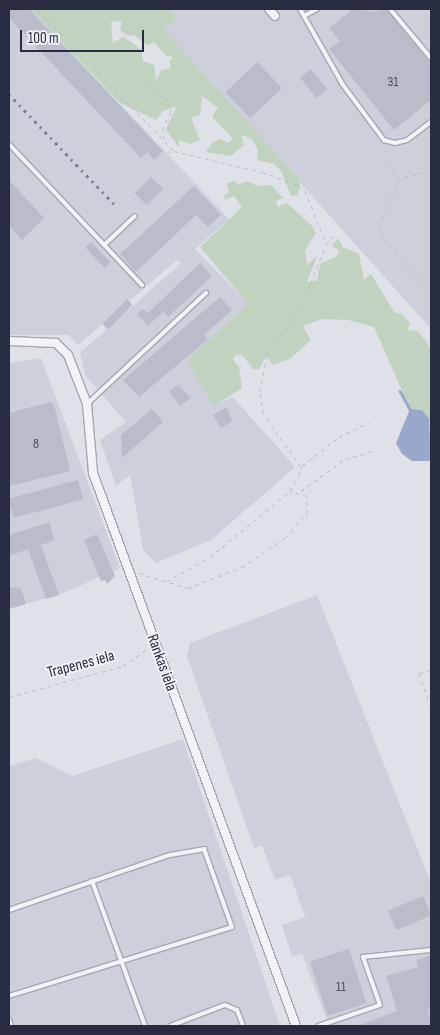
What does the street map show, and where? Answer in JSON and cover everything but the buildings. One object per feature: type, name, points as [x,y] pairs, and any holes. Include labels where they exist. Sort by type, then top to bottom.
[{"type":"street","points":[[269,9],[275,16]]},
{"type":"street","name":"Rankas iela","points":[[9,341],[56,343],[61,346],[87,404],[93,473],[129,568],[154,645],[296,1026]]},
{"type":"lane","points":[[300,9],[306,15],[313,36],[343,85],[384,140],[395,143],[407,140],[431,122]]},
{"type":"lane","points":[[306,15],[317,9]]},
{"type":"lane","points":[[390,9],[431,58]]},
{"type":"lane","points":[[9,144],[142,284]]},
{"type":"lane","points":[[104,245],[135,216]]},
{"type":"lane","points":[[87,404],[206,293]]},
{"type":"lane","points":[[9,910],[170,854],[204,849],[232,927],[9,996]]},
{"type":"lane","points":[[92,881],[145,1026]]},
{"type":"lane","points":[[318,1026],[380,1005],[364,957],[431,950]]},
{"type":"lane","points":[[170,1026],[226,1005],[236,1010],[243,1026]]},
{"type":"lane","points":[[9,1020],[11,1026]]},
{"type":"path","points":[[37,9],[174,151]]},
{"type":"path","points":[[147,82],[168,101],[170,112],[163,128],[164,140]]},
{"type":"path","points":[[167,152],[174,151],[298,185],[305,191],[326,244]]},
{"type":"path","points":[[387,165],[399,179]]},
{"type":"path","points":[[399,179],[431,170]]},
{"type":"path","points":[[399,179],[380,224],[384,239],[431,294]]},
{"type":"path","points":[[301,467],[262,413],[260,391],[266,356],[306,298],[326,244],[337,232]]},
{"type":"path","points":[[167,581],[210,557],[290,491],[301,467],[339,437],[370,422]]},
{"type":"path","points":[[301,492],[345,459],[373,451]]},
{"type":"path","points":[[129,568],[188,588],[219,580],[285,538],[307,512],[307,496],[301,492],[290,491]]},
{"type":"path","name":"Trapenes iela","points":[[9,697],[123,666],[154,645]]},
{"type":"path","points":[[431,670],[419,673],[431,707]]},
{"type":"shaded area","points":[[9,9],[30,9],[229,219],[195,249],[248,303],[214,405],[233,397],[295,467],[211,540],[156,563],[143,549],[130,475],[116,486],[100,440],[126,422],[85,375],[80,353],[181,263],[177,260],[78,345],[68,335],[9,335]]},
{"type":"shaded area","points":[[171,9],[263,9],[271,19],[279,12],[276,9],[431,9],[431,329],[161,27],[178,20]]},
{"type":"shaded area","points":[[41,358],[120,568],[59,595],[9,608],[9,363]]},
{"type":"shaded area","points":[[317,595],[431,883],[431,1026],[329,1026],[302,954],[292,956],[282,925],[305,917],[290,875],[275,880],[262,846],[254,848],[187,656],[190,643]]},
{"type":"shaded area","points":[[183,739],[280,1026],[9,1026],[9,766],[36,758],[72,776]]},
{"type":"green space","points":[[30,9],[171,9],[178,20],[162,28],[300,180],[298,195],[291,196],[281,171],[274,164],[257,160],[258,150],[251,138],[241,135],[244,145],[231,156],[206,152],[213,142],[220,139],[228,143],[233,139],[212,117],[218,108],[202,96],[200,115],[191,118],[200,140],[190,144],[179,140],[179,148],[166,129],[177,106],[163,111],[156,120],[120,103]],"holes":[[[122,21],[120,30],[126,35],[136,36],[147,45],[154,42],[166,56],[173,57],[169,62],[171,68],[161,70],[156,80],[154,65],[143,61],[141,50],[133,43],[123,37],[113,43],[111,22]]]},
{"type":"green space","points":[[235,181],[238,185],[247,181],[257,186],[271,185],[283,198],[276,201],[278,207],[287,203],[313,227],[316,233],[305,250],[307,265],[317,256],[307,282],[317,281],[320,264],[337,256],[339,250],[332,246],[338,238],[343,247],[359,254],[364,280],[371,274],[394,312],[402,314],[410,323],[408,330],[417,331],[427,342],[431,352],[431,424],[422,410],[410,409],[374,327],[348,320],[322,319],[303,326],[311,340],[291,358],[273,365],[266,356],[259,369],[253,369],[243,356],[236,355],[233,359],[239,367],[242,388],[214,406],[187,361],[248,304],[200,247],[242,207],[234,196],[225,200],[224,195],[229,192],[227,183]]},
{"type":"water","points":[[410,409],[422,410],[429,419],[431,461],[412,461],[402,454],[396,443]]},
{"type":"waterway","points":[[400,391],[410,409]]},
{"type":"railway","points":[[9,94],[116,206]]}]
